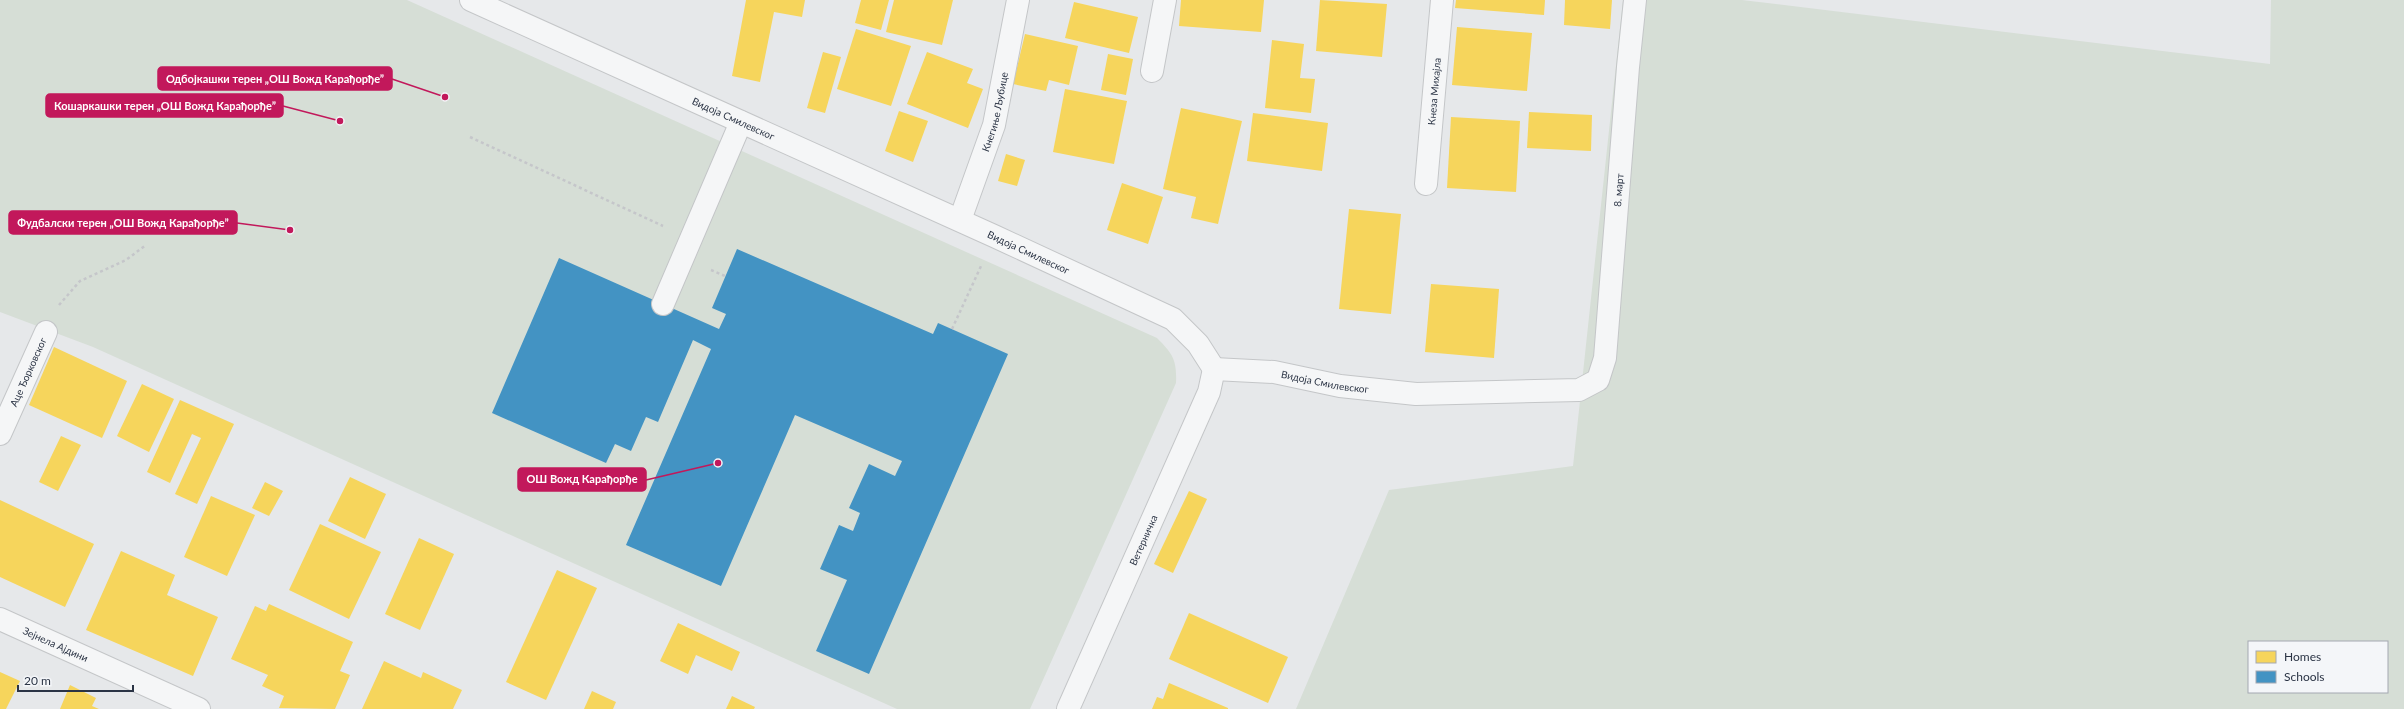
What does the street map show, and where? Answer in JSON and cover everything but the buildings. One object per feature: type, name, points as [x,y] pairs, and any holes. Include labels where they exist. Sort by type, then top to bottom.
[{"type":"street","name":"Видоја Смилевског","points":[[470,0],[960,220],[1173,319],[1198,344],[1214,369],[1274,372],[1340,386],[1416,394],[1579,390],[1598,380]]},
{"type":"street","name":"Кнегиње Љубице","points":[[960,220],[994,125],[1018,0]]},
{"type":"street","points":[[1152,71],[1165,0]]},
{"type":"street","name":"Кнеза Михајла","points":[[1426,184],[1442,0]]},
{"type":"street","name":"8. март","points":[[1598,380],[1605,358],[1628,67],[1636,0]]},
{"type":"street","points":[[663,304],[741,122]]},
{"type":"street","name":"Аце Ђорковског","points":[[0,434],[46,332]]},
{"type":"street","name":"Ветерничка","points":[[1068,709],[1209,392],[1214,369]]},
{"type":"street","name":"Зејнела Ајдини","points":[[0,618],[200,709]]},
{"type":"path","points":[[470,138],[691,238]]},
{"type":"path","points":[[952,329],[994,236]]},
{"type":"path","points":[[46,332],[61,301],[80,281],[126,260],[146,245]]},
{"type":"shaded area","points":[[0,0],[407,0],[1157,338],[1173,358],[1176,369],[1176,383],[1030,709],[897,709],[93,347],[0,312]]},
{"type":"shaded area","points":[[1623,0],[1742,0],[2270,64],[2271,0],[2404,0],[2404,709],[1296,709],[1389,490],[1573,466]]},
{"type":"place","name":"Одбојкашки терен „ОШ Вожд Карађорђе”","points":[[445,97]]},
{"type":"place","name":"Кошаркашки терен „ОШ Вожд Карађорђе”","points":[[340,121]]},
{"type":"place","name":"Фудбалски терен „ОШ Вожд Карађорђе”","points":[[290,230]]},
{"type":"place","name":"ОШ Вожд Карађорђе","points":[[718,463]]}]
